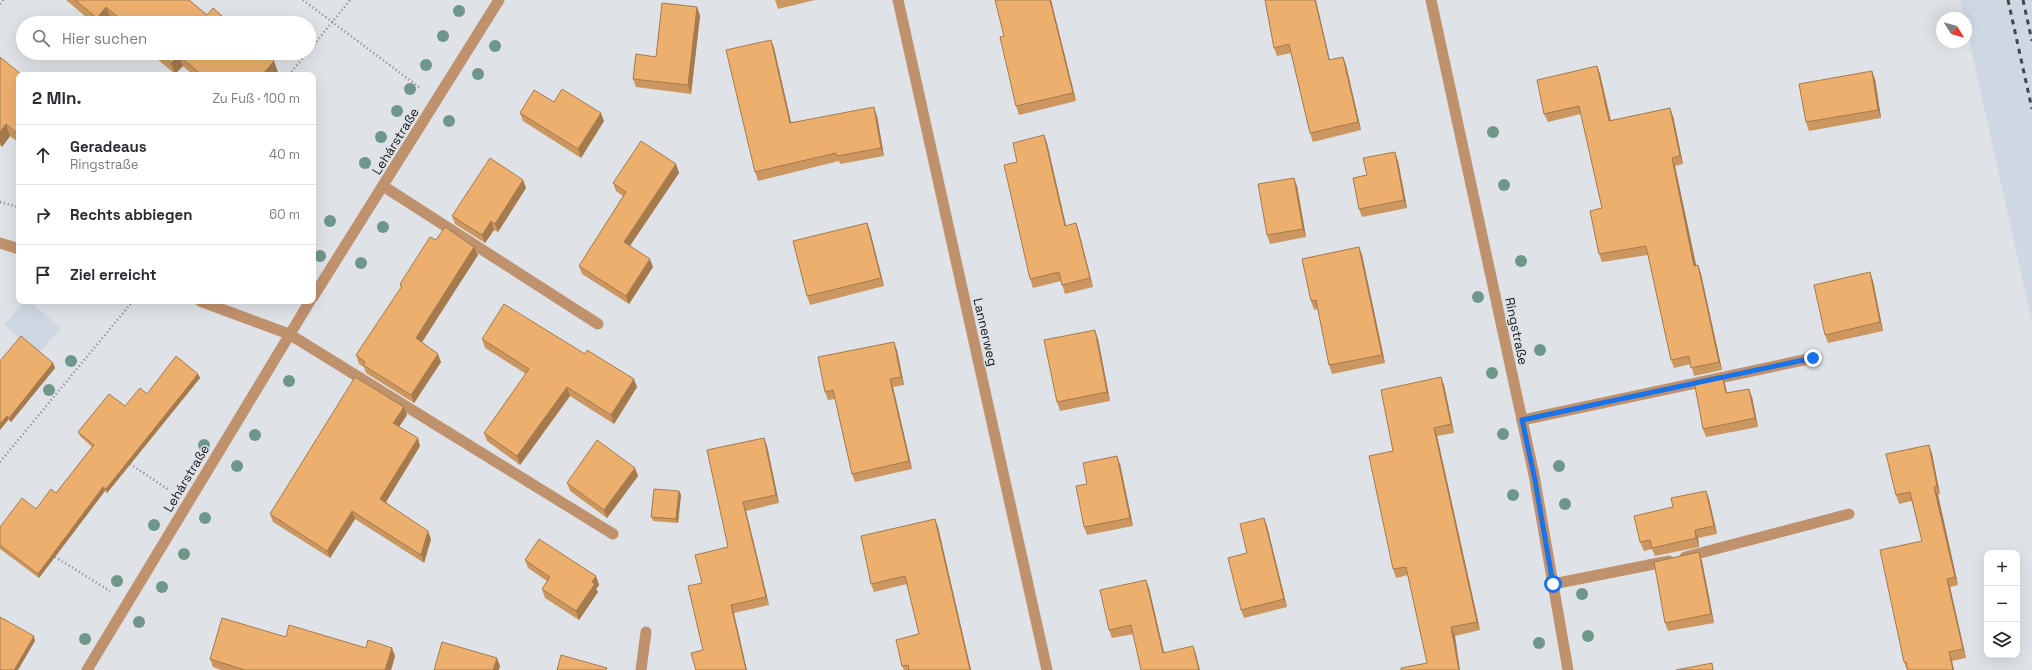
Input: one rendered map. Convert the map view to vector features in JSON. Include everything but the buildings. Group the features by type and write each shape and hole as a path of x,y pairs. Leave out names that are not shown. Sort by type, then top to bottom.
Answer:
{"street":[{"name":"Lehárstraße","path":"316,292 499,0"},
{"name":"Lannerweg","path":"898,0 1047,670"},
{"name":"Ringstraße","path":"1431,0 1534,475 1568,670"},
{"path":"383,186 598,324"},
{"path":"0,243 16,247"},
{"path":"208,304 289,334 614,534"},
{"name":"Lehárstraße","path":"87,670 308,304"},
{"path":"1522,420 1813,358"},
{"path":"1553,584 1696,555 1849,514"},
{"path":"641,670 646,632"}],"path":[{"path":"0,4 3,0"},
{"path":"303,0 437,100"},
{"path":"316,42 350,0"},
{"path":"291,72 301,60"},
{"path":"0,202 16,206"},
{"path":"0,462 131,304"},
{"path":"130,464 188,502"},
{"path":"55,557 128,602"}],"shaded area":[{"path":"1960,0 2032,0 2032,322 1971,48 1972,48 1972,12 1963,12"},
{"path":"22,304 33,304 61,328 38,354 4,325"}],"railway":[{"path":"2008,0 2032,109"},
{"path":"2023,0 2032,41"}],"route":[{"path":"1553,584 1534,475 1522,420 1813,358"}]}
